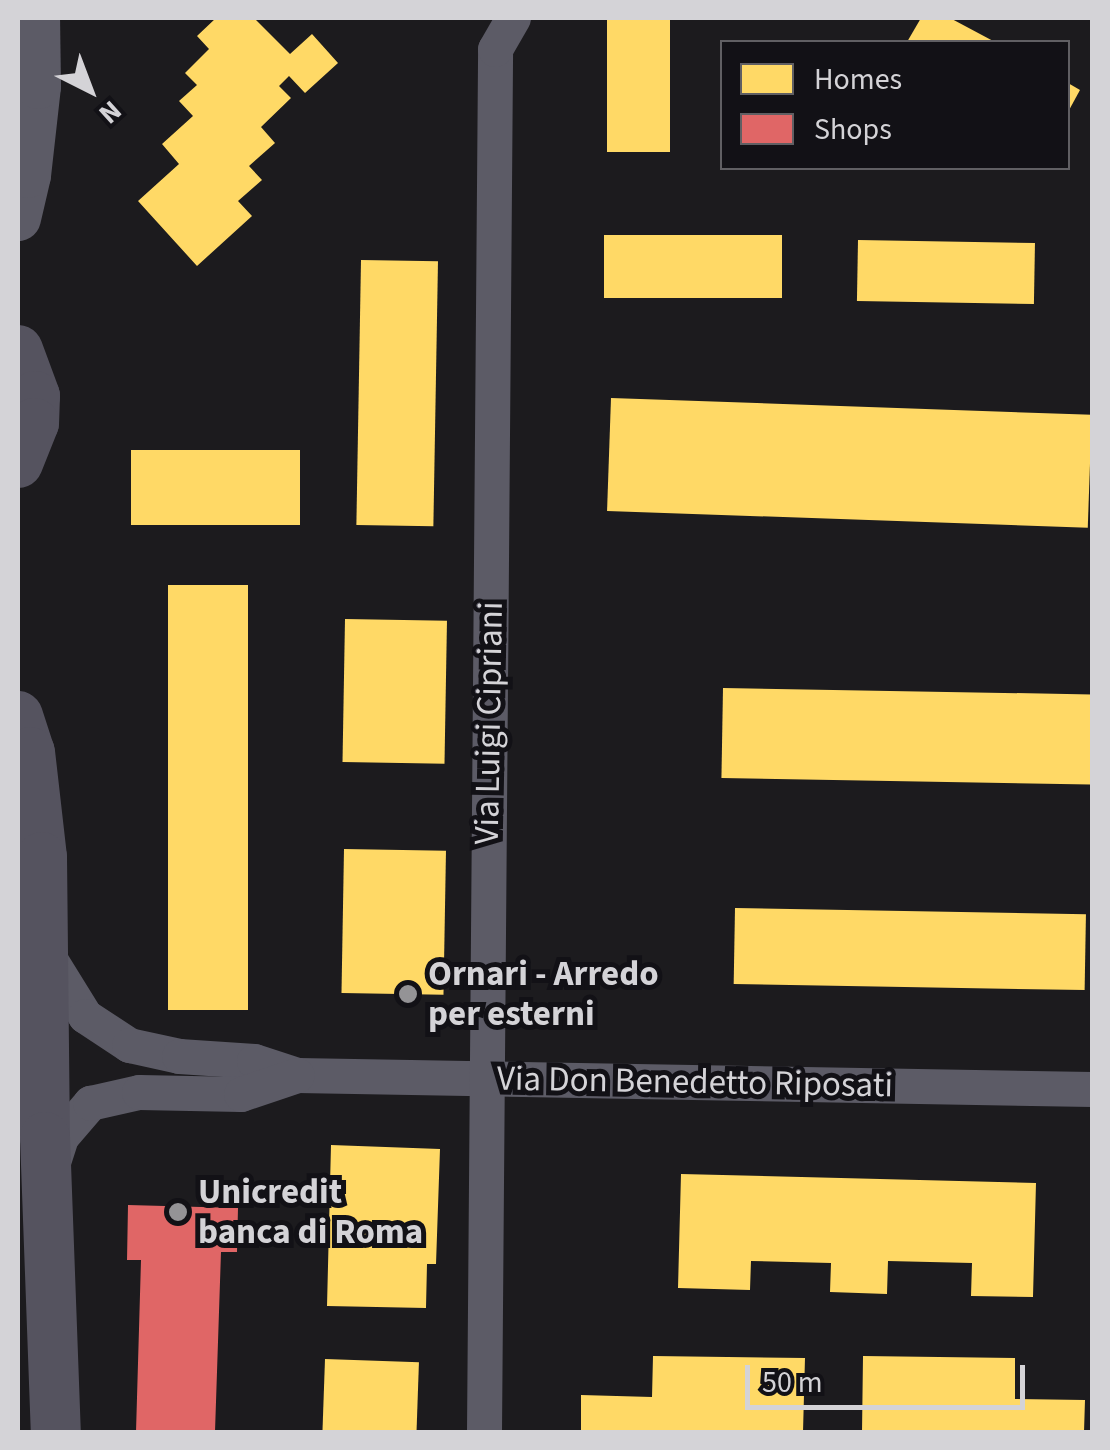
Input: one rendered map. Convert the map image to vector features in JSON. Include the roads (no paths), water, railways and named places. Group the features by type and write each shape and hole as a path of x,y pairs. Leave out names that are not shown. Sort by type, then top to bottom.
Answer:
{"main road":[{"path":"18,350 35,396 34,422 18,463"},
{"path":"18,716 30,752 38,822 56,1432"}],"street":[{"path":"18,218 28,174 38,86 36,18"},
{"name":"Via Luigi Cipriani","path":"484,1432 495,49 513,18"},
{"path":"44,949 85,1016 129,1045 179,1056 254,1061 297,1075"},
{"path":"46,1182 62,1137 90,1103 139,1092 241,1094 297,1075"},
{"name":"Via Don Benedetto Riposati","path":"297,1075 1092,1088"}],"place":[{"name":"Ornari - Arredo per esterni","path":"408,994"},
{"name":"Unicredit banca di Roma","path":"178,1212"}]}
